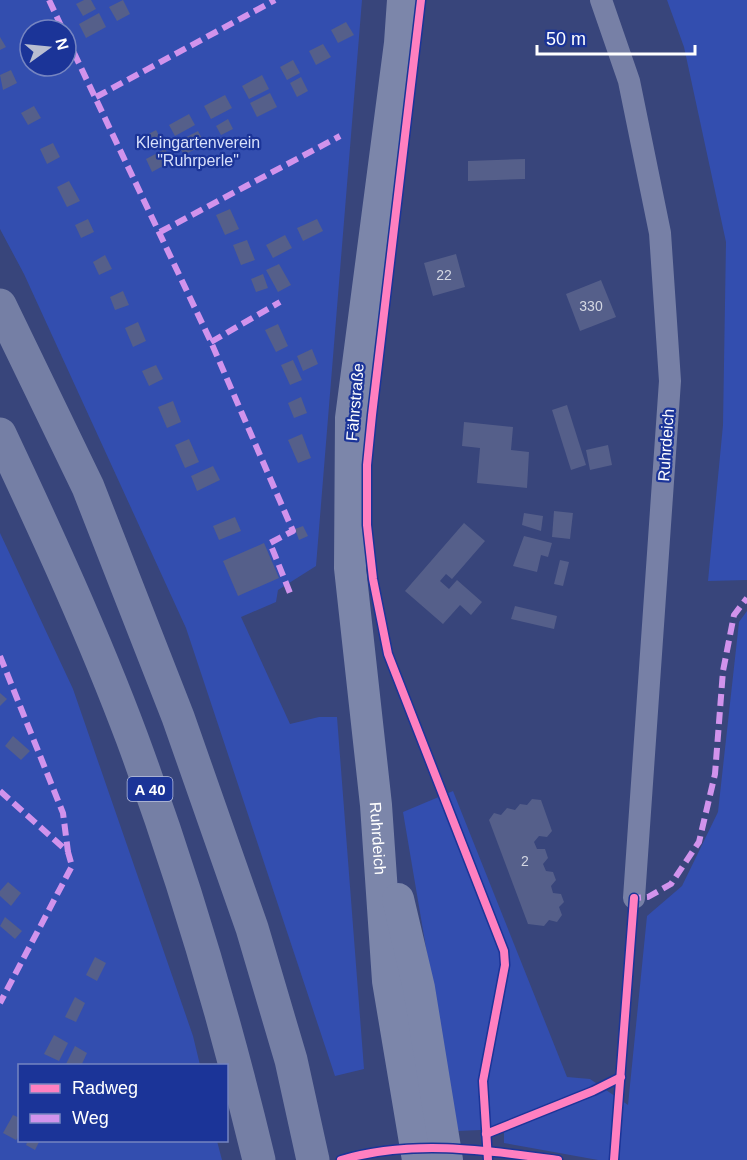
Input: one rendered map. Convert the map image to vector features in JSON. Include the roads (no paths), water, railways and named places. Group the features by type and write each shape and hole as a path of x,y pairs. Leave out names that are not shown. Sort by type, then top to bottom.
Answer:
{"highway":[{"path":"0,305 88,487 178,717 252,928 291,1060 313,1160"},
{"name":"A 40","path":"0,434 66,578 132,737 170,845 239,1077 259,1160"}],"main road":[{"name":"Fährstraße","path":"376,805 351,568 351,418 400,43 403,0"},
{"name":"Ruhrdeich","path":"376,805 388,981 418,1160"},
{"name":"Ruhrdeich","path":"376,805 419,988 447,1160"}],"street":[{"name":"Ruhrdeich","path":"601,0 629,81 660,233 670,381 634,898"}],"park label":[{"name":"Kleingartenverein \"Ruhrperle\"","path":"198,151"}]}
